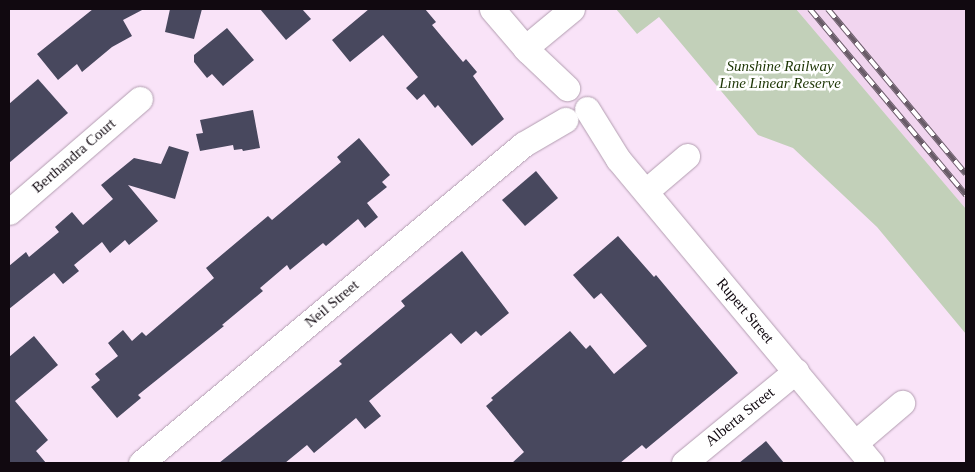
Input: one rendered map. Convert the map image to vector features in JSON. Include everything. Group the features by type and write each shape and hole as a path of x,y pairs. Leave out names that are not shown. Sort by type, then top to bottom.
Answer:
{"street":[{"name":"Rupert Street","path":"492,9 526,49 567,106 646,191 871,463"},
{"path":"526,49 572,9"},
{"name":"Berthandra Court","path":"9,212 140,99"},
{"name":"Neil Street","path":"141,463 524,144 567,106"},
{"path":"646,191 687,156"},
{"name":"Alberta Street","path":"684,463 796,371"},
{"path":"855,443 902,403"}],"shaded area":[{"path":"796,9 966,9 966,209 948,188"}],"green space":[{"name":"Sunshine Railway Line Linear Reserve","path":"616,9 796,9 966,209 966,334 877,227 793,148 758,135 659,17 637,34"}],"building":[{"path":"93,9 144,9 123,20 132,36 112,47 82,72 77,64 58,80 37,54"},
{"path":"170,9 202,9 194,39 165,32"},
{"path":"260,9 302,9 311,19 286,40"},
{"path":"369,9 425,9 436,22 432,25 463,62 466,59 477,72 473,76 504,119 472,146 438,105 435,108 424,94 417,100 406,88 418,77 383,35 350,62 332,40"},
{"path":"227,28 254,60 223,86 212,74 207,78 194,62 194,55"},
{"path":"38,79 68,113 9,163 9,104"},
{"path":"253,110 260,148 243,151 242,149 234,150 233,145 200,151 196,134 203,133 200,120"},
{"path":"359,138 390,175 382,182 387,187 367,203 378,217 365,228 358,219 326,246 323,243 290,270 287,265 260,288 263,291 222,325 224,326 138,395 141,398 117,418 91,387 100,380 95,374 118,356 108,343 123,330 132,341 142,332 146,336 214,278 206,268 268,216 272,220 341,162 337,157"},
{"path":"169,146 189,152 175,199 128,185 158,221 129,245 125,240 110,253 102,242 74,265 79,271 63,284 54,273 9,309 9,266 26,252 29,257 59,232 55,227 72,212 83,225 113,199 101,185 134,158 161,164"},
{"path":"536,171 558,198 525,226 502,200"},
{"path":"618,236 654,277 656,275 738,373 646,449 642,445 620,463 512,463 524,452 486,406 493,400 491,398 570,331 586,349 590,345 614,374 647,346 601,293 594,299 573,275"},
{"path":"462,251 509,313 481,336 476,331 461,344 451,333 369,401 381,416 365,429 356,418 314,453 307,445 285,463 219,463 342,364 339,361 405,306 401,301"},
{"path":"34,336 58,365 15,401 48,440 36,451 46,463 9,463 9,357"},
{"path":"766,441 784,463 739,463"}],"railway":[{"path":"810,9 966,195"},
{"path":"828,9 966,174"}]}
